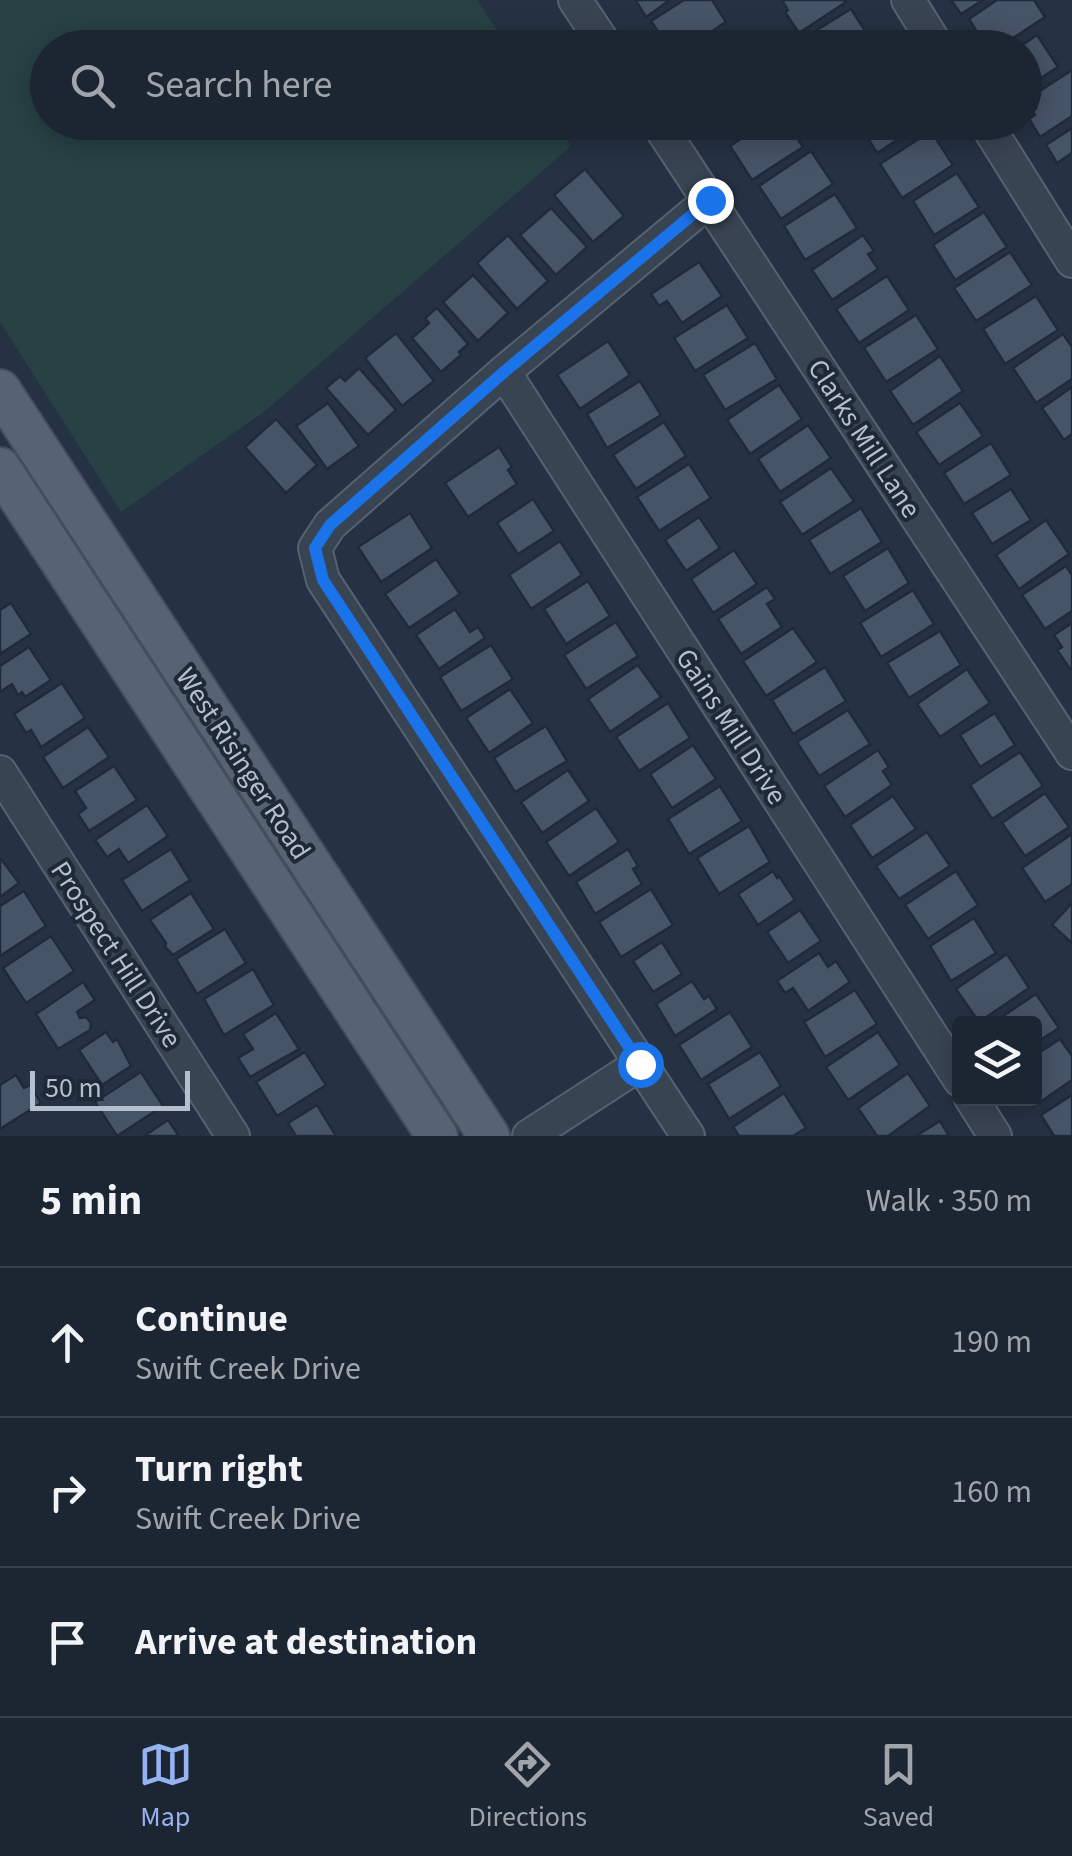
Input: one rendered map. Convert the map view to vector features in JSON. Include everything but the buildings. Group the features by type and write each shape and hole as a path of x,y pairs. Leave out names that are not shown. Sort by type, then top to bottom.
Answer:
{"main road":[{"name":"West Risinger Road","path":"0,390 12,436 490,1136"},
{"name":"West Risinger Road","path":"0,468 437,1136"}],"street":[{"path":"575,0 595,30"},
{"path":"908,0 927,30"},
{"name":"Clarks Mill Lane","path":"669,140 1072,753"},
{"path":"996,140 1072,261"},
{"path":"688,1136 323,580 315,548 330,525 504,372 710,200"},
{"name":"Gains Mill Drive","path":"504,372 952,1068"},
{"name":"Prospect Hill Drive","path":"0,772 233,1136"},
{"path":"529,1136 640,1064"},
{"path":"976,1106 995,1136"}],"green space":[{"path":"0,0 477,0 497,30 30,30 30,140 567,140 571,146 265,411 121,512 0,322"}],"route":[{"path":"640,1064 323,580 315,548 330,525 504,372 710,200"}]}
